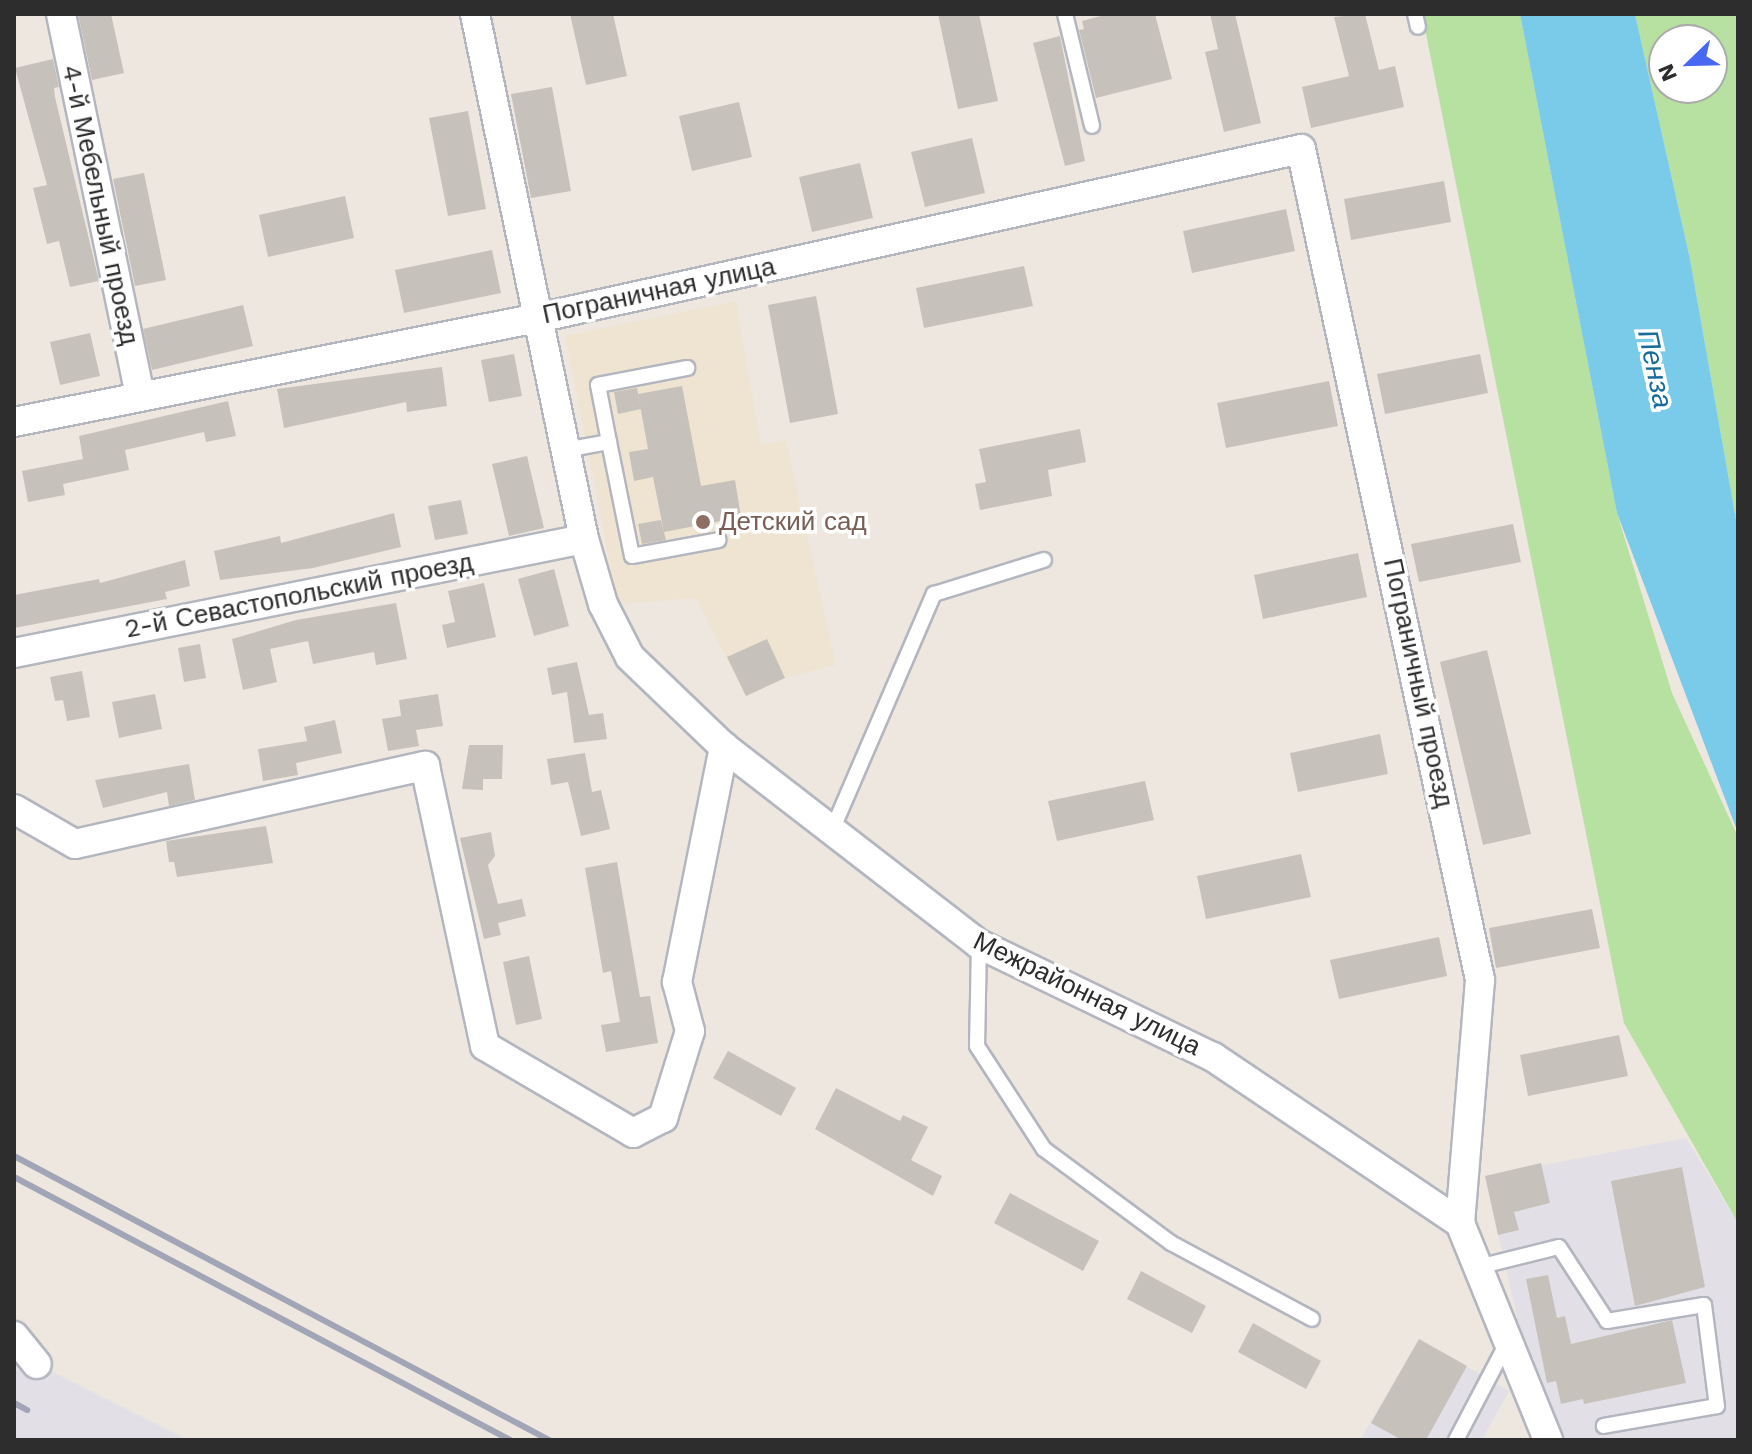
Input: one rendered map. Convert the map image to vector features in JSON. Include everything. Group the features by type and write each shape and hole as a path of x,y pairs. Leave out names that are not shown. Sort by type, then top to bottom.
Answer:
{"street":[{"name":"4-й Мебельный проезд","path":"61,14 140,396"},
{"name":"Межрайонная улица","path":"475,14 584,539 603,604 630,657 724,747 833,828 979,944 1213,1057 1460,1223"},
{"name":"Пограничная улица","path":"14,422 538,318 1301,149"},
{"name":"Пограничный проезд","path":"1301,149 1480,980 1460,1223"},
{"name":"2-й Севастопольский проезд","path":"14,653 584,539"},
{"path":"14,809 75,844 425,766 485,1046 633,1133 663,1118 690,1031 677,982 724,747"},
{"path":"1460,1223 1548,1440"},
{"path":"14,1336 37,1364"}],"lane":[{"path":"1065,14 1092,126"},
{"path":"687,368 598,385 632,556 719,540"},
{"path":"565,450 609,442"},
{"path":"833,828 934,594 1044,560"},
{"path":"979,944 977,1046 1044,1149 1171,1243 1312,1319"},
{"path":"1478,1267 1559,1247 1607,1321 1704,1305 1717,1406 1604,1426"},
{"path":"1456,1440 1508,1341"}],"shaded area":[{"name":"Детский сад","path":"736,301 761,445 786,440 836,665 785,678 746,697 696,598 618,604 565,336"},
{"path":"1686,1138 1738,1223 1738,1440 1561,1440 1533,1387 1485,1176"},
{"path":"14,1336 37,1364 188,1440 14,1440"},
{"path":"1419,1339 1509,1391 1482,1440 1360,1440"}],"green space":[{"path":"1422,14 1520,14 1617,513 1672,693 1738,837 1738,1223 1624,1023"},
{"path":"1635,14 1738,14 1738,531 1690,259 1655,104 1728,104 1728,24 1648,24 1648,72"}],"water":[{"name":"Пенза","path":"1520,14 1635,14 1648,72 1648,104 1655,104 1690,259 1738,531 1738,833 1617,513"}],"building":[{"path":"78,14 111,14 124,73 92,80"},
{"path":"570,14 613,14 627,76 586,85"},
{"path":"938,14 979,14 998,101 958,109"},
{"path":"1108,14 1155,14 1172,79 1096,98 1079,30 1084,29 1082,21"},
{"path":"1210,14 1235,14 1261,123 1224,132 1205,52 1218,49"},
{"path":"1365,14 1379,70 1395,66 1404,107 1311,128 1302,87 1349,76 1334,17"},
{"path":"1060,36 1085,161 1065,166 1033,43"},
{"path":"53,59 59,87 54,88 55,97 99,281 70,287 59,241 47,244 33,188 47,185 15,68"},
{"path":"552,87 571,191 531,198 511,94"},
{"path":"739,102 752,157 692,171 679,116"},
{"path":"468,111 486,209 448,216 429,118"},
{"path":"972,138 985,193 925,207 911,152"},
{"path":"860,163 873,218 812,232 799,177"},
{"path":"144,173 166,280 135,286 113,179"},
{"path":"1444,181 1451,222 1351,240 1344,199"},
{"path":"345,196 354,238 268,257 259,215"},
{"path":"1286,209 1295,251 1192,273 1183,231"},
{"path":"492,250 501,293 404,313 395,270"},
{"path":"1024,266 1033,306 924,328 916,288"},
{"path":"816,296 838,414 790,423 768,305"},
{"path":"243,305 253,346 152,370 143,329"},
{"path":"90,333 100,376 60,385 50,342"},
{"path":"514,354 522,396 489,402 481,360"},
{"path":"1480,354 1488,393 1385,414 1377,374"},
{"path":"442,367 447,406 407,412 406,402 284,428 277,389"},
{"path":"1329,381 1338,426 1226,448 1217,403"},
{"path":"682,386 701,486 735,480 741,517 664,532 653,477 634,481 629,452 648,449 638,394"},
{"path":"637,388 641,409 618,414 614,392"},
{"path":"228,401 236,436 206,442 204,432 125,450 129,470 63,484 65,495 28,502 22,471 83,459 79,436"},
{"path":"1080,429 1086,462 1048,470 1052,496 980,510 975,484 986,482 979,449"},
{"path":"527,456 544,528 509,536 492,464"},
{"path":"461,500 468,534 435,540 428,506"},
{"path":"394,513 401,547 313,568 220,580 214,551 280,536 281,543"},
{"path":"661,520 666,540 642,544 638,524"},
{"path":"1513,524 1521,562 1419,582 1411,544"},
{"path":"1358,553 1367,597 1263,619 1254,575"},
{"path":"185,560 190,586 165,592 167,599 14,628 14,595 99,579 100,583"},
{"path":"554,569 569,626 534,636 518,579"},
{"path":"484,583 496,637 447,648 442,625 455,622 448,591"},
{"path":"396,603 407,659 376,665 374,652 313,664 308,641 270,649 277,682 243,690 232,639 296,620"},
{"path":"767,639 785,678 746,696 727,657"},
{"path":"200,644 206,678 184,682 178,648"},
{"path":"1487,650 1531,834 1483,845 1440,662"},
{"path":"577,662 589,715 603,713 607,739 574,743 567,692 552,695 547,668"},
{"path":"82,671 90,717 67,721 63,700 55,701 50,677"},
{"path":"155,694 162,729 119,738 112,702"},
{"path":"438,694 443,726 416,730 419,746 388,751 382,719 401,716 399,700"},
{"path":"335,720 342,753 296,763 298,775 263,781 258,749 307,741 304,727"},
{"path":"1380,734 1388,774 1298,792 1290,753"},
{"path":"469,745 503,745 502,779 483,779 483,790 462,789"},
{"path":"585,753 592,792 601,790 610,829 581,836 568,782 551,785 547,759"},
{"path":"189,764 195,800 169,806 167,792 103,808 95,780"},
{"path":"1145,781 1154,820 1057,841 1048,801"},
{"path":"266,826 273,863 177,877 174,862 169,862 166,841"},
{"path":"491,832 495,856 488,865 498,904 522,899 526,916 498,923 501,935 484,939 460,838"},
{"path":"1301,854 1311,897 1206,919 1197,876"},
{"path":"617,862 640,997 650,996 658,1043 606,1052 601,1025 620,1022 611,971 603,973 585,868"},
{"path":"1592,909 1600,948 1496,968 1489,928"},
{"path":"1439,937 1447,976 1339,999 1330,960"},
{"path":"529,956 542,1019 516,1025 503,962"},
{"path":"1619,1035 1628,1076 1528,1096 1520,1055"},
{"path":"728,1051 796,1088 781,1116 713,1078"},
{"path":"836,1088 900,1121 903,1115 928,1127 911,1160 942,1176 933,1196 815,1129"},
{"path":"1541,1163 1550,1203 1514,1212 1519,1230 1498,1235 1485,1176"},
{"path":"1682,1167 1705,1287 1635,1306 1611,1181"},
{"path":"1010,1193 1099,1241 1083,1271 994,1223"},
{"path":"1141,1271 1206,1306 1192,1333 1127,1299"},
{"path":"1548,1275 1557,1318 1565,1316 1571,1344 1672,1320 1686,1383 1584,1404 1583,1399 1561,1404 1556,1381 1547,1383 1526,1279"},
{"path":"1253,1323 1321,1361 1306,1389 1238,1352"},
{"path":"1419,1339 1467,1366 1426,1440 1402,1440 1371,1423"}],"railway":[{"path":"14,1156 549,1440"},
{"path":"14,1177 510,1440"},
{"path":"14,1403 27,1410"}],"place":[{"name":"Детский сад","path":"703,522"}]}
